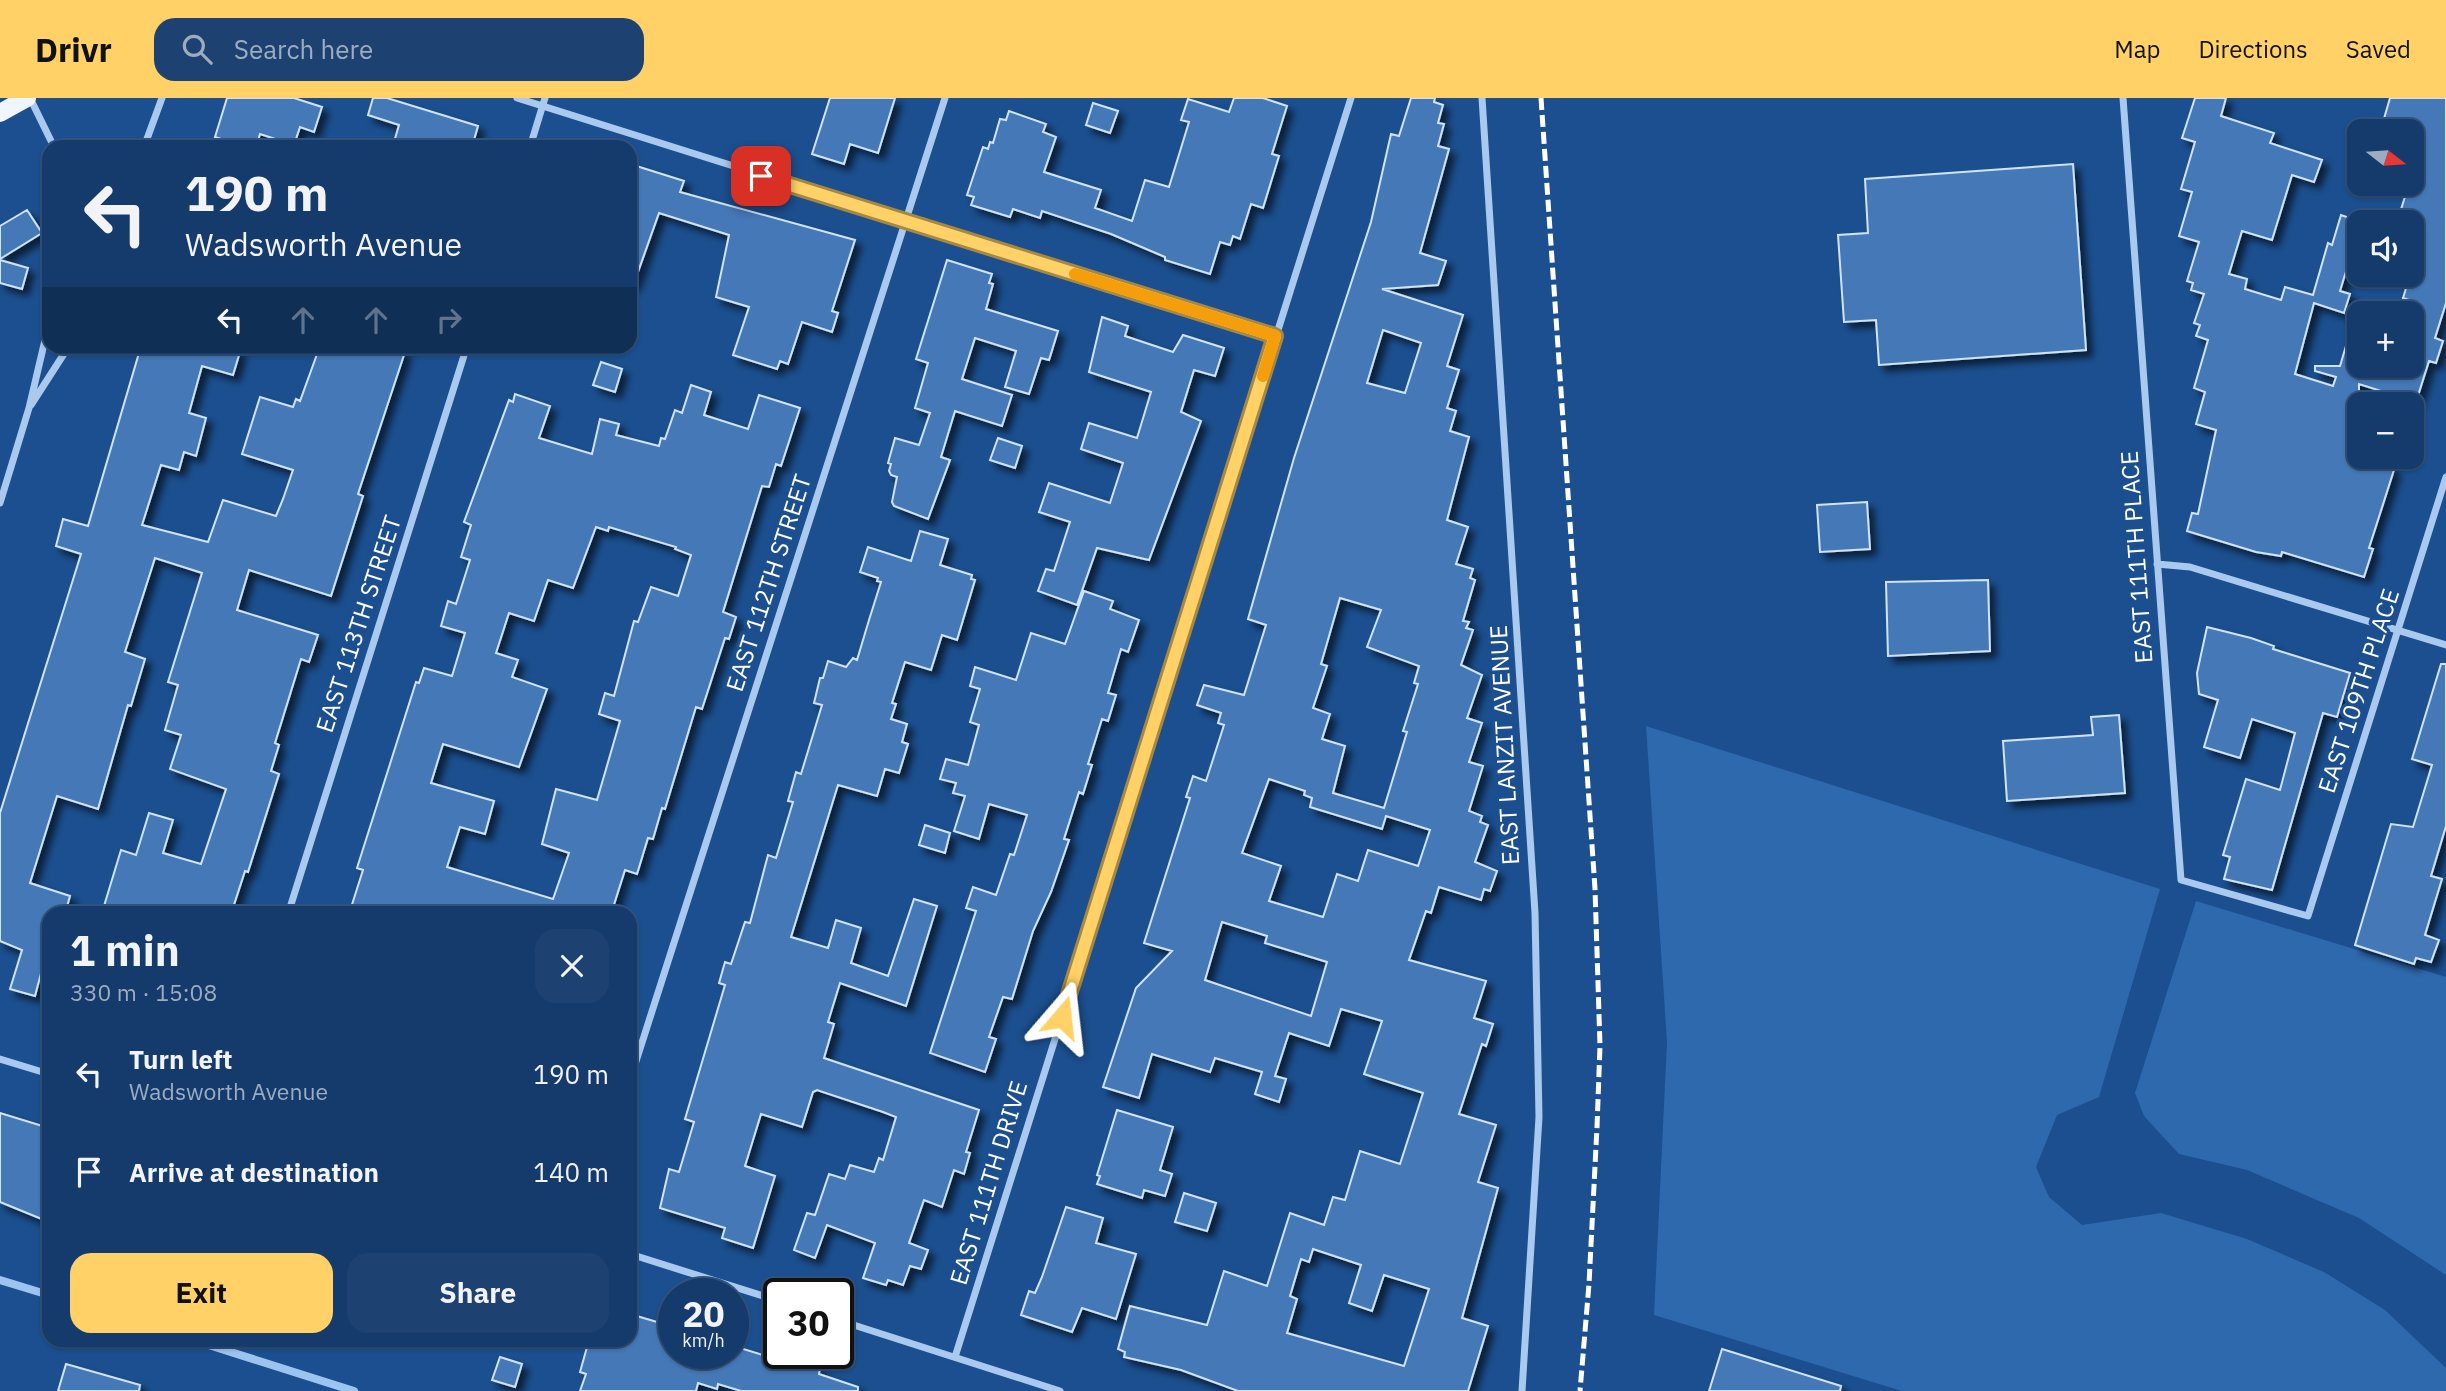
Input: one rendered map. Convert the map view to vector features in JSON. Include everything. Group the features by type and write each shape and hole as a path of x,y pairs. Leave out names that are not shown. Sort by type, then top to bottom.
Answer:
{"main road":[{"path":"0,113 29,98"}],"street":[{"path":"29,98 50,140"},
{"path":"147,140 162,98"},
{"path":"517,98 544,102 905,222 1275,336"},
{"name":"EAST 112TH STREET","path":"637,1058 945,98"},
{"name":"EAST 111TH DRIVE","path":"955,1357 1351,98"},
{"name":"EAST LANZIT AVENUE","path":"1482,98 1535,912 1539,1117 1522,1391"},
{"name":"EAST 111TH PLACE","path":"2123,98 2180,880 2308,916"},
{"path":"532,140 544,102"},
{"path":"0,503 29,408 42,353"},
{"path":"29,408 64,354"},
{"name":"EAST 113TH STREET","path":"291,906 464,354"},
{"name":"EAST 109TH PLACE","path":"2308,916 2446,477"},
{"path":"2157,564 2190,567 2446,645"},
{"path":"0,1059 42,1072"},
{"path":"637,1256 763,1296"},
{"path":"854,1325 1060,1391"}],"shaded area":[{"path":"1646,726 2160,889 2099,1097 2057,1115 2036,1167 2049,1197 2082,1225 2161,1213 2247,1239 2324,1272 2385,1310 2446,1368 2446,1391 1902,1391 1654,1315 1667,1042"},
{"path":"2196,901 2446,977 2446,1275 2359,1218 2247,1170 2179,1154 2144,1116 2135,1093"}],"building":[{"path":"227,98 294,98 322,107 314,132 300,127 296,140 279,140 260,134 258,140 224,140 215,137"},
{"path":"373,98 387,98 478,126 474,140 395,140 399,125 368,115"},
{"path":"830,98 895,98 878,153 850,144 844,164 812,154"},
{"path":"1234,98 1263,98 1287,106 1272,154 1279,156 1263,208 1251,204 1240,239 1233,236 1230,245 1220,242 1210,274 1165,260 1165,257 1111,234 1042,211 1040,218 1013,209 1010,217 971,205 974,197 967,195 983,147 988,149 990,142 993,143 1000,119 1006,120 1009,111 1046,124 1043,132 1056,137 1044,172 1101,190 1095,208 1132,221 1145,180 1169,187 1189,122 1181,120 1188,99 1229,112"},
{"path":"1411,98 1435,98 1434,102 1443,105 1438,123 1444,124 1438,146 1449,149 1420,253 1446,261 1438,285 1382,289 1463,315 1447,366 1459,370 1447,408 1456,411 1450,431 1469,437 1447,520 1468,527 1456,564 1473,569 1470,578 1475,580 1463,621 1469,622 1466,628 1473,630 1461,665 1482,675 1467,718 1482,723 1469,762 1483,766 1469,811 1482,816 1480,822 1488,825 1475,862 1497,871 1490,891 1484,889 1481,900 1439,887 1431,913 1426,911 1409,960 1486,981 1474,1018 1493,1024 1486,1046 1482,1044 1459,1114 1496,1125 1478,1182 1498,1188 1462,1318 1488,1326 1468,1391 1238,1391 1181,1370 1124,1357 1125,1352 1118,1349 1130,1306 1207,1325 1224,1271 1267,1286 1290,1213 1324,1225 1333,1197 1345,1200 1360,1151 1400,1164 1423,1093 1364,1074 1382,1021 1341,1009 1329,1046 1289,1033 1275,1076 1286,1079 1279,1102 1255,1094 1262,1072 1215,1058 1210,1072 1152,1054 1139,1098 1103,1087 1136,988 1172,951 1144,943 1190,798 1186,797 1193,776 1206,781 1224,725 1218,723 1221,713 1197,705 1204,685 1244,695 1266,625 1248,619 1294,458 1371,222 1391,134 1399,136","holes":["1383,330 1421,343 1405,393 1367,383","1340,598 1381,610 1367,647 1419,666 1414,683 1418,684 1403,731 1407,732 1384,808 1333,793 1345,746 1322,739 1330,714 1313,708 1327,666 1321,664","1269,779 1305,791 1304,795 1312,798 1310,807 1382,829 1386,816 1430,830 1418,866 1368,850 1358,881 1337,874 1323,917 1269,901 1281,866 1242,853","1222,922 1267,936 1265,943 1327,962 1311,1016 1205,980","1313,1249 1361,1265 1349,1303 1372,1311 1384,1275 1429,1289 1404,1366 1287,1333 1297,1299 1290,1296 1301,1259 1309,1262"]},
{"path":"2195,98 2226,98 2221,116 2274,133 2270,143 2322,160 2314,182 2292,175 2272,240 2242,231 2229,274 2247,279 2245,289 2281,300 2285,287 2313,295 2328,243 2332,245 2341,215 2347,217 2347,268 2340,291 2350,294 2344,313 2314,303 2295,374 2333,386 2336,377 2315,371 2315,366 2340,366 2347,342 2347,378 2424,378 2419,392 2384,392 2359,384 2359,392 2347,392 2347,469 2394,470 2369,548 2373,549 2364,577 2282,552 2281,556 2256,552 2187,531 2192,513 2198,514 2216,430 2196,424 2205,392 2194,388 2208,340 2196,336 2200,325 2194,323 2204,294 2191,290 2193,283 2187,281 2199,242 2179,236 2192,192 2181,189 2195,142 2182,138"},
{"path":"2390,98 2446,98 2446,303 2435,338 2443,341 2436,363 2429,361 2424,377 2424,301 2403,298 2406,287 2424,287 2424,210 2401,210 2405,196 2424,196 2424,119 2384,119"},
{"path":"1093,103 1118,111 1110,133 1086,125"},
{"path":"2073,164 2086,350 1879,365 1876,320 1844,322 1838,235 1868,233 1865,179"},
{"path":"637,166 684,181 680,192 855,240 832,311 838,313 832,332 802,322 788,364 780,361 777,369 733,355 749,307 716,297 729,235 659,213 637,275"},
{"path":"27,210 42,233 0,259 0,226"},
{"path":"0,260 28,268 22,289 0,283"},
{"path":"947,260 992,274 989,283 993,284 986,309 1058,331 1049,360 1041,358 1029,394 1005,387 1016,351 975,338 962,379 1012,395 1002,426 955,411 941,457 950,460 928,519 894,506 892,502 897,477 891,475 891,464 888,463 895,438 919,445 930,413 915,408 928,363 916,359"},
{"path":"1102,317 1128,326 1125,336 1173,352 1183,335 1224,348 1215,376 1194,370 1181,412 1201,421 1149,560 1097,548 1077,605 1038,591 1046,569 1054,571 1070,522 1039,512 1049,483 1110,503 1123,463 1081,449 1089,423 1137,438 1151,392 1089,372"},
{"path":"139,354 239,354 233,375 202,366 189,413 206,418 196,456 184,452 179,470 161,465 142,525 208,542 223,500 276,516 283,499 293,470 242,454 260,397 293,407 296,399 300,401 317,354 404,354 358,494 363,496 331,596 249,570 237,610 318,635 309,662 301,659 275,743 279,745 271,771 279,774 248,872 245,871 234,906 104,906 121,850 136,855 149,813 173,820 163,853 201,864 226,789 170,769 181,735 165,730 178,685 168,682 202,573 155,558 125,652 145,659 131,706 128,705 98,809 57,796 30,883 70,896 67,906 42,906 42,970 35,996 10,989 22,950 0,941 0,813 81,554 56,546 63,519 88,526"},
{"path":"601,362 622,369 615,392 593,385"},
{"path":"691,385 711,392 704,415 748,429 759,395 800,408 781,466 776,464 769,487 762,486 723,612 736,617 729,639 725,638 702,709 696,707 665,809 662,808 653,839 648,838 637,874 625,870 614,906 352,906 363,870 357,868 416,682 419,683 424,668 452,676 465,633 441,626 448,601 456,604 470,560 461,557 471,525 464,522 509,400 513,402 515,394 550,406 539,438 592,454 600,419 619,424 616,435 659,446 661,438 665,439 675,410 682,413","holes":["596,527 608,531 609,527 676,547 675,549 691,555 678,596 651,587 638,622 634,621 614,696 605,693 599,714 620,721 597,800 556,789 542,844 569,853 553,899 447,867 460,827 485,834 494,801 431,783 443,744 519,767 547,689 512,677 518,660 496,653 509,613 534,621 548,580 573,588"]},
{"path":"998,438 1022,446 1015,468 990,460"},
{"path":"1867,502 1870,549 1820,552 1817,505"},
{"path":"920,531 948,539 940,565 972,575 971,579 975,580 957,640 942,635 931,670 905,662 892,703 896,704 891,719 907,724 902,742 908,744 899,773 885,769 877,796 838,785 791,937 828,948 836,920 861,928 851,963 888,976 914,899 937,906 906,1006 840,983 828,1022 834,1024 824,1058 979,1110 966,1152 970,1153 964,1174 954,1170 942,1207 924,1200 909,1243 928,1250 921,1269 910,1266 903,1285 888,1280 886,1285 863,1278 875,1243 827,1225 815,1258 794,1250 807,1213 815,1215 829,1174 845,1179 850,1165 874,1172 879,1158 883,1160 896,1117 883,1112 817,1090 813,1092 802,1127 761,1114 745,1166 775,1176 753,1248 722,1238 725,1228 660,1208 669,1169 679,1172 694,1122 685,1119 725,985 719,983 725,962 731,964 745,922 750,923 768,855 776,858 793,802 788,801 796,772 801,774 822,705 814,703 820,678 823,678 828,661 846,667 853,658 857,660 881,582 877,581 878,578 860,572 868,547 911,561"},
{"path":"1988,580 1990,651 1888,656 1886,582"},
{"path":"1084,591 1113,601 1110,609 1139,620 1128,652 1121,649 1108,693 1116,695 1108,721 1102,719 1088,764 1092,765 1083,794 1079,792 1064,839 1069,840 1051,892 1033,931 1012,999 1003,997 989,1037 996,1039 985,1072 930,1053 976,911 966,908 973,887 996,895 1010,854 1014,855 1027,815 989,804 979,839 954,831 965,796 953,793 956,783 940,779 946,759 968,765 979,725 970,722 980,689 970,686 975,667 1016,680 1031,633 1065,644"},
{"path":"2207,627 2251,638 2274,646 2273,649 2350,673 2337,717 2323,713 2272,890 2224,879 2230,857 2223,855 2246,779 2280,790 2295,733 2252,719 2240,758 2204,747 2218,700 2199,694 2197,673"},
{"path":"2441,664 2446,664 2446,826 2431,876 2442,879 2425,935 2439,940 2431,962 2416,958 2414,964 2355,945 2391,824 2413,827 2432,765 2412,759"},
{"path":"2119,715 2125,793 2007,801 2003,741 2093,735 2091,717"},
{"path":"925,825 950,833 945,853 919,845"},
{"path":"1117,1110 1173,1127 1160,1170 1172,1174 1165,1196 1144,1190 1142,1198 1097,1184 1100,1176 1097,1175"},
{"path":"0,1113 42,1126 42,1219 0,1202"},
{"path":"1184,1193 1216,1203 1207,1231 1175,1222"},
{"path":"1066,1207 1103,1218 1096,1243 1136,1254 1116,1319 1082,1308 1072,1332 1021,1315 1029,1291 1035,1293 1042,1277"},
{"path":"637,1316 658,1322 658,1369 749,1369 749,1351 763,1355 763,1369 820,1369 819,1374 858,1387 858,1391 741,1391 718,1384 717,1389 698,1383 696,1391 580,1391 586,1374 580,1372 587,1347 637,1347"},
{"path":"1722,1349 1841,1386 1840,1391 1709,1391"},
{"path":"500,1357 522,1364 515,1387 492,1380"},
{"path":"66,1364 140,1385 139,1391 58,1391"}],"waterway":[{"path":"0,1280 42,1293"},
{"path":"215,1347 354,1391"}],"railway":[{"path":"1541,98 1595,889 1600,1046 1589,1284 1580,1391"}],"slow traffic":[{"path":"1075,274 1275,336 1263,376"}],"route":[{"path":"761,176 1275,336 1062,1017"}]}
